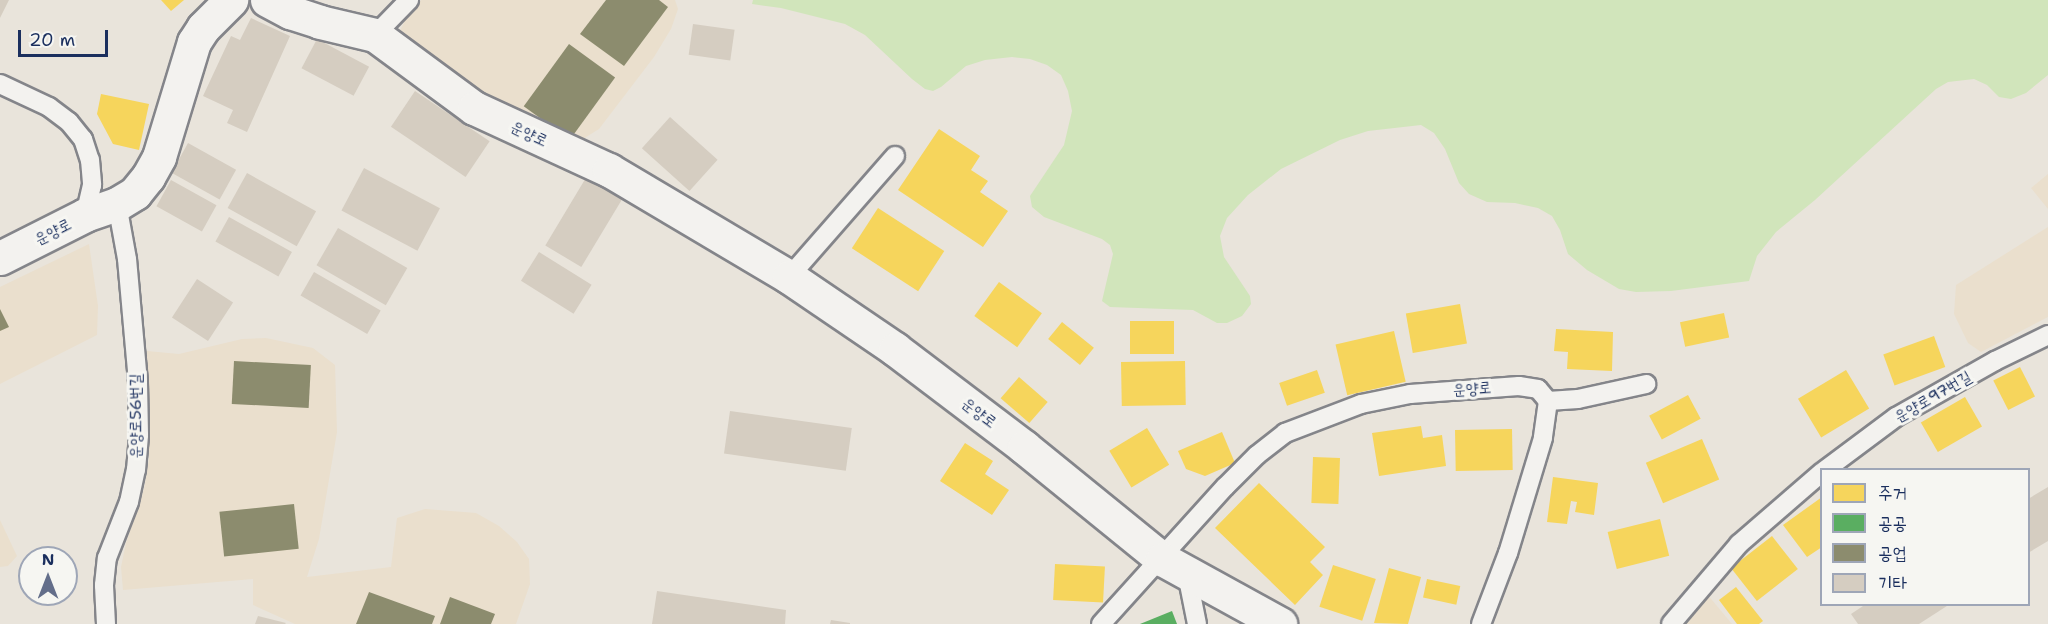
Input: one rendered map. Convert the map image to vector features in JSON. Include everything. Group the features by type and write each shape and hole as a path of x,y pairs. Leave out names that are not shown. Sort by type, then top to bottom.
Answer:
{"street":[{"name":"운양로","path":"0,258 85,215 117,204 135,193 148,177 159,157 194,42 203,28 231,0"},
{"name":"운양로","path":"267,0 320,22 348,26 375,35 474,108 609,170 789,277 904,356 1024,447 1175,567 1280,624"}],"lane":[{"path":"375,35 409,0"},
{"path":"0,84 49,107 69,122 83,139 90,160 92,185 85,215"},
{"path":"789,277 895,156"},
{"name":"운양로56번길","path":"106,624 104,585 107,558 129,502 136,470 139,435 138,382 127,259 117,204"},
{"name":"운양로97번길","path":"1828,468 1896,417 2048,334"},
{"path":"1481,624 1508,553 1543,438 1548,402 1599,395 1646,384"},
{"name":"운양로","path":"1175,567 1225,487 1257,455 1285,433 1361,404 1401,396 1519,386 1538,388 1548,402"},
{"path":"1671,624 1739,544 1820,473"},
{"path":"1101,624 1175,567 1197,624"}],"shaded area":[{"path":"421,0 675,0 678,9 671,29 654,57 599,129 578,142 463,87 402,40 400,31 406,18"},
{"path":"2048,174 2048,209 2031,188"},
{"path":"2048,227 2048,317 1981,352 1968,343 1954,314 1956,285"},
{"path":"89,244 98,306 97,335 0,384 0,287"},
{"path":"266,338 313,348 335,365 337,432 319,539 307,577 391,567 397,518 425,509 476,513 499,526 517,542 529,559 530,584 516,624 295,624 253,605 253,579 123,590 121,567 126,543 144,489 149,459 147,351 179,354 242,339"},
{"path":"0,520 17,556 8,566 0,567"},
{"path":"1707,594 1732,624 1684,624"}],"green space":[{"path":"753,0 2048,0 2048,75 2026,93 2011,99 1999,97 1987,85 1974,79 1948,82 1936,89 1815,200 1776,232 1757,256 1749,281 1671,291 1636,292 1619,289 1587,270 1568,254 1560,230 1552,216 1538,208 1515,203 1487,202 1469,194 1459,183 1445,149 1434,133 1421,125 1368,131 1340,140 1281,169 1248,195 1227,218 1220,236 1224,257 1250,296 1251,304 1242,316 1227,323 1217,323 1193,310 1110,307 1102,301 1113,254 1110,245 1102,239 1044,217 1032,207 1030,196 1064,145 1072,111 1068,91 1061,75 1047,65 1030,59 1012,57 985,60 966,66 933,91 925,89 912,79 865,35 845,24 781,8 752,4"}],"building: 주거":[{"path":"161,0 184,0 171,11"},
{"path":"101,94 149,104 139,150 113,144 97,114"},
{"path":"939,129 980,156 971,170 988,181 980,192 1008,211 983,247 898,190"},
{"path":"878,208 944,251 918,291 852,248"},
{"path":"999,282 1042,313 1017,347 974,316"},
{"path":"1460,304 1467,343 1413,353 1406,314"},
{"path":"1724,313 1729,337 1685,347 1680,322"},
{"path":"1130,321 1174,321 1174,354 1130,354"},
{"path":"1062,322 1094,348 1080,365 1048,339"},
{"path":"1556,329 1613,332 1612,371 1567,369 1568,352 1554,351"},
{"path":"1394,331 1406,382 1347,395 1336,344"},
{"path":"1934,336 1945,367 1895,385 1883,354"},
{"path":"1185,361 1186,405 1122,406 1121,362"},
{"path":"2020,367 2035,396 2008,410 1993,381"},
{"path":"1317,370 1325,393 1287,406 1279,383"},
{"path":"1846,370 1869,409 1821,437 1798,399"},
{"path":"1019,377 1048,402 1029,423 1001,398"},
{"path":"1688,395 1701,419 1662,439 1649,416"},
{"path":"1965,397 1982,426 1938,452 1921,422"},
{"path":"1421,426 1423,438 1442,435 1446,466 1379,476 1372,433"},
{"path":"1147,428 1169,465 1131,488 1109,451"},
{"path":"1512,429 1513,470 1456,471 1455,430"},
{"path":"1222,432 1235,463 1205,476 1186,469 1178,451"},
{"path":"1702,439 1719,480 1663,503 1646,463"},
{"path":"965,443 993,461 985,474 1009,490 992,515 940,481"},
{"path":"1313,457 1340,458 1338,504 1311,503"},
{"path":"1553,477 1598,483 1594,515 1575,512 1577,502 1571,501 1567,524 1547,522"},
{"path":"1259,483 1325,547 1310,562 1323,575 1295,605 1215,528"},
{"path":"1820,498 1820,548 1807,557 1783,525"},
{"path":"1660,519 1669,556 1617,569 1608,532"},
{"path":"1772,536 1798,569 1757,601 1731,568"},
{"path":"1055,564 1105,567 1103,603 1053,600"},
{"path":"1333,565 1376,579 1362,621 1319,607"},
{"path":"1389,568 1421,577 1408,624 1374,623"},
{"path":"1427,579 1460,586 1456,605 1423,598"},
{"path":"1736,587 1763,621 1759,624 1737,624 1719,600"}],"building: 공공":[{"path":"1172,611 1177,624 1140,624"}],"building: 공업":[{"path":"606,0 659,0 668,7 624,66 580,34"},
{"path":"569,44 615,78 570,140 524,106"},
{"path":"0,309 9,327 0,331"},
{"path":"234,361 311,365 309,408 232,404"},
{"path":"294,504 299,549 224,557 219,512"},
{"path":"369,592 435,616 432,624 356,624"},
{"path":"450,597 495,614 491,624 440,624"}],"building: 기타":[{"path":"0,0 9,0 0,18"},
{"path":"251,18 290,36 247,132 227,123 233,110 203,96 231,36 240,40"},
{"path":"693,24 735,30 730,61 689,55"},
{"path":"317,39 369,67 354,96 302,68"},
{"path":"415,91 490,141 466,177 391,127"},
{"path":"670,117 718,160 689,191 642,148"},
{"path":"188,143 236,170 220,199 172,173"},
{"path":"364,168 440,208 417,251 341,210"},
{"path":"247,173 316,211 297,246 228,208"},
{"path":"587,176 623,198 581,267 545,245"},
{"path":"171,180 216,205 202,231 156,206"},
{"path":"229,217 292,252 278,276 215,241"},
{"path":"338,228 407,268 386,305 316,265"},
{"path":"539,252 592,285 574,314 521,281"},
{"path":"314,272 381,310 367,334 300,295"},
{"path":"197,279 233,302 208,341 172,318"},
{"path":"730,411 852,428 846,471 724,454"},
{"path":"2048,487 2048,541 2030,552 2030,498"},
{"path":"657,591 786,610 785,624 652,624"},
{"path":"1863,606 1947,606 1919,624 1858,624 1851,614"},
{"path":"258,616 286,623 255,624"},
{"path":"831,620 850,623 850,624 830,624"}]}
